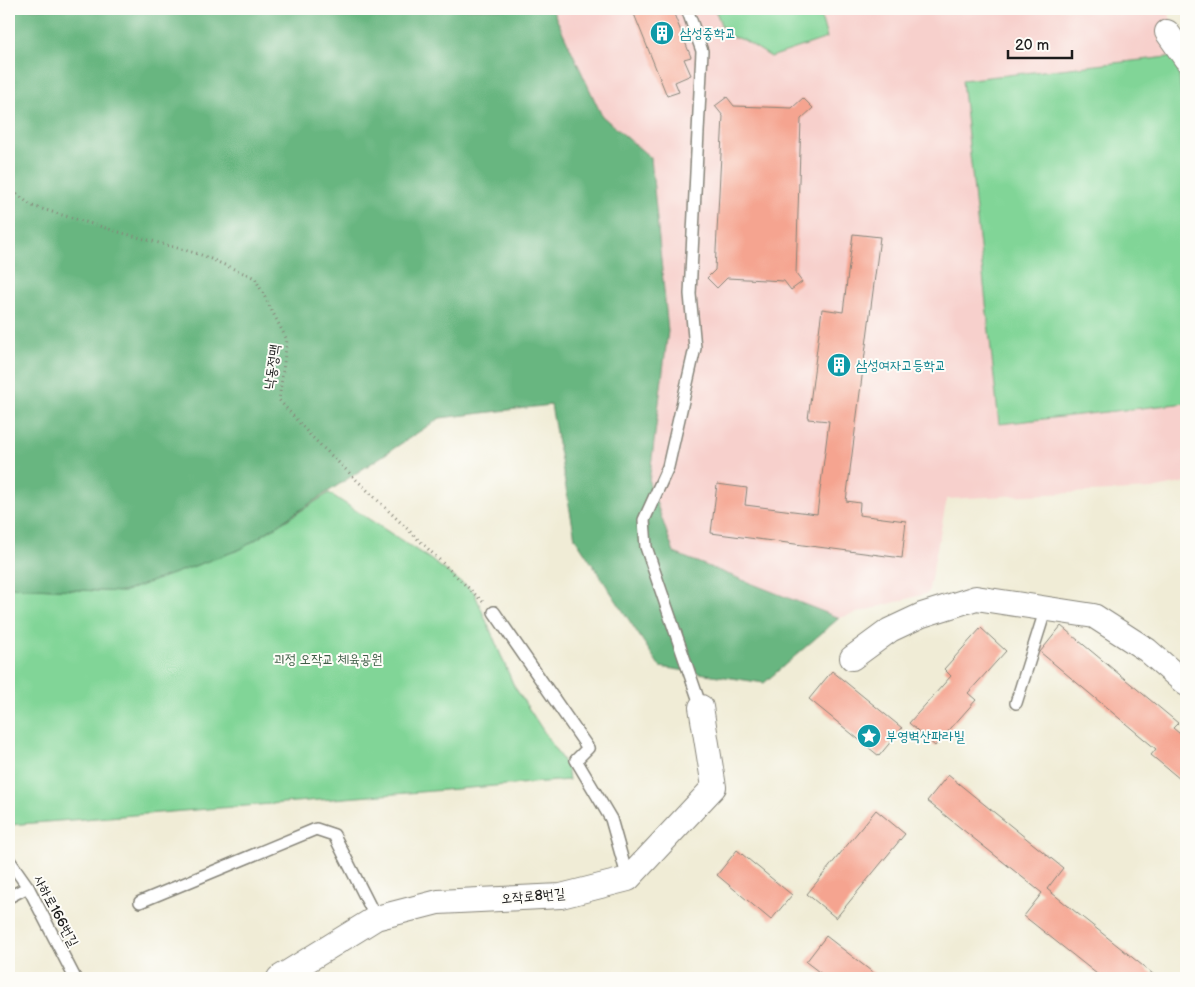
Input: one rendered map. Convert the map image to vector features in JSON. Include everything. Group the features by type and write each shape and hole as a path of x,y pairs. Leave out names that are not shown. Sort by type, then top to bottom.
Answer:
{"street":[{"path":"1167,32 1186,59"},
{"path":"852,658 890,630 922,615 976,598 1094,616 1147,650 1186,684"},
{"path":"628,879 714,787 701,707"},
{"name":"오작로8번길","path":"279,978 376,918 438,902 561,896 628,879"}],"lane":[{"path":"686,9 702,51 690,294 695,348 668,467 644,520 646,547 701,707"},
{"path":"1016,703 1046,608"},
{"path":"494,612 588,748 576,760 610,819 628,879"},
{"path":"140,902 316,828 334,835 376,918"},
{"name":"사하로166번길","path":"9,860 28,887 75,978"},
{"path":"9,897 28,887"}],"path":[{"name":"낙동정맥","path":"9,188 32,206 199,254 255,278 287,340 279,400 310,435 494,612"}],"shaded area":[{"path":"552,9 1167,9 1186,59 1186,482 1152,489 947,499 928,593 839,618 674,553 649,482 668,331 651,158 602,116"}],"green space":[{"path":"9,9 552,9 602,116 651,158 668,331 649,482 674,553 839,618 764,683 660,667 575,538 551,405 440,418 241,549 123,592 9,587"},
{"path":"715,9 819,9 827,38 771,57 744,40 725,35"},
{"path":"1177,56 1186,141 1186,403 999,424 962,80"},
{"name":"괴정 오작교 체육공원","path":"329,493 430,559 474,592 514,686 567,767 569,780 9,825 9,587 123,592 241,549"}],"building":[{"name":"삼성중학교","path":"632,9 672,9 691,57 684,59 691,75 675,82 679,92 667,96"},
{"path":"853,9 873,9 855,14"},
{"path":"727,97 734,106 792,108 803,98 813,108 801,119 796,274 802,282 791,290 784,281 727,278 717,288 707,278 715,270 723,116 715,106"},
{"name":"삼성여자고등학교","path":"853,234 880,237 846,501 860,503 859,515 906,521 902,558 711,533 717,484 747,488 745,505 817,514 829,421 808,419 822,309 843,312"},
{"path":"1061,626 1178,723 1173,728 1186,739 1186,784 1151,755 1156,749 1040,652"},
{"path":"981,628 1006,651 968,693 976,700 935,746 909,723 951,676 944,669"},
{"path":"832,671 902,728 879,756 809,699"},
{"path":"948,775 1063,868 1047,889 1158,978 1102,978 1024,916 1042,893 927,801"},
{"path":"876,810 905,834 836,918 807,894"},
{"path":"737,850 792,895 771,920 717,875"},
{"path":"826,936 880,978 827,978 806,962"}],"place":[{"name":"삼성중학교","path":"662,33"},
{"name":"삼성여자고등학교","path":"839,365"},
{"name":"부영벽산파라빌","path":"869,736"}]}
